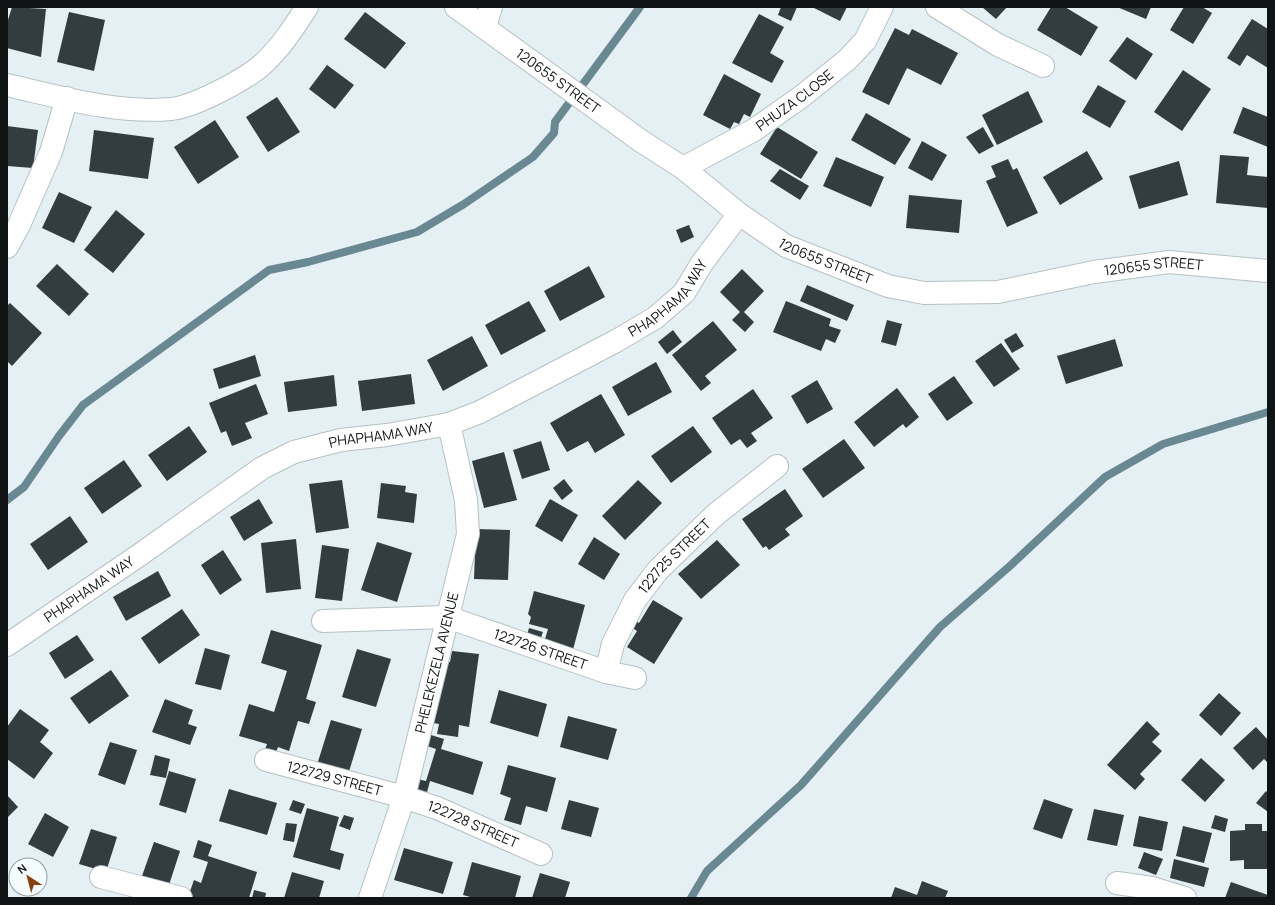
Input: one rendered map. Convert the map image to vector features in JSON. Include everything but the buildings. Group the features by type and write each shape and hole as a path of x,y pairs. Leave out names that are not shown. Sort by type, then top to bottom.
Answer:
{"street":[{"path":"7,85 124,109 172,109 206,98 264,63 286,39 307,7"},
{"name":"120655 STREET","path":"456,7 488,17 557,80 641,141 683,168 739,214 786,246 888,286 924,293 998,292 1094,272 1169,262 1268,271"},
{"name":"PHUZA CLOSE","path":"683,168 754,130 801,97 847,60 865,41 882,7"},
{"path":"937,7 998,45 1043,66"},
{"path":"7,246 19,225 51,152 67,98"},
{"name":"PHAPHAMA WAY","path":"7,645 138,556 262,468 294,452 341,440 387,435 449,424 480,412 616,341 655,318 684,293 702,263 739,214"},
{"name":"PHELEKEZELA AVENUE","path":"370,898 404,797 468,534 466,500 449,424"},
{"name":"122725 STREET","path":"606,672 613,644 635,600 658,570 715,515 777,466"},
{"path":"323,621 447,617"},
{"name":"122726 STREET","path":"447,617 606,672 635,678"},
{"name":"122729 STREET","path":"266,760 404,797"},
{"name":"122728 STREET","path":"404,797 437,808 541,854"},
{"path":"101,877 181,898"},
{"path":"1116,883 1152,888 1185,898"}],"waterway":[{"path":"7,500 24,487 59,436 83,405 269,270 308,262 417,232 464,204 533,157 554,133 555,122 640,7"},
{"path":"691,898 707,871 801,785 940,627 1011,565 1105,477 1163,444 1268,412"}]}
